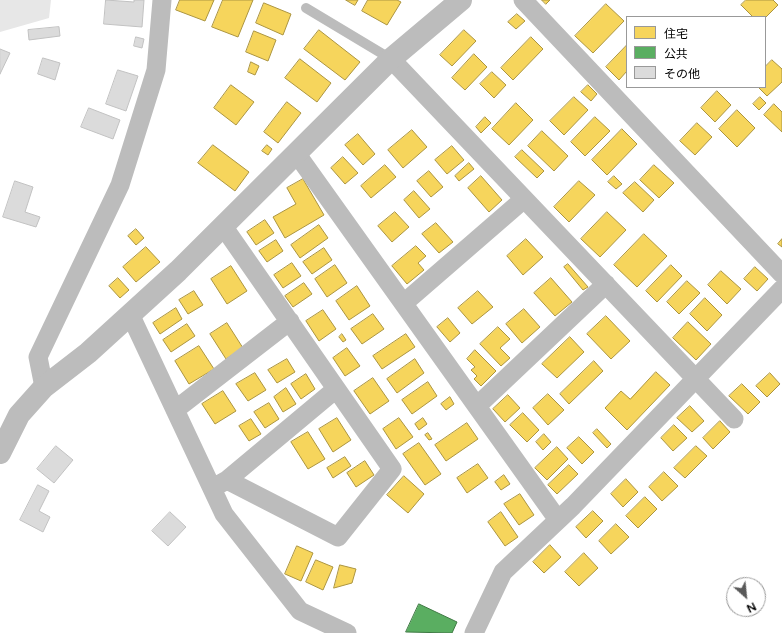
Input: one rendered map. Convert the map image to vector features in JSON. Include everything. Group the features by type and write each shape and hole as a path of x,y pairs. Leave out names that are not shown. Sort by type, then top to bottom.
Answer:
{"street":[{"path":"44,387 38,357 120,185 156,70 162,0"},
{"path":"0,453 6,428 44,387 88,353 178,271 391,58 461,0"},
{"path":"523,0 782,274"},
{"path":"391,58 734,419"},
{"path":"296,153 558,520"},
{"path":"404,303 524,199"},
{"path":"220,484 338,537 392,468 223,226"},
{"path":"477,406 606,284"},
{"path":"474,633 503,572 558,520 782,289"},
{"path":"130,314 175,410 220,484 224,514 300,611 347,633"},
{"path":"175,410 290,321"},
{"path":"220,484 336,389"}],"lane":[{"path":"306,8 391,58"}],"shaded area":[{"path":"0,0 51,0 49,18 0,32"}],"building: 住宅":[{"path":"180,0 214,0 205,21 176,10"},
{"path":"223,0 253,0 238,37 212,27"},
{"path":"346,0 358,0 355,5"},
{"path":"368,0 397,0 401,2 387,25 362,11"},
{"path":"542,0 550,0 546,4"},
{"path":"746,0 773,0 778,5 766,17 752,16 741,5"},
{"path":"264,3 291,14 283,35 256,23"},
{"path":"606,4 624,21 593,53 575,36"},
{"path":"517,14 525,21 516,29 508,22"},
{"path":"319,30 360,62 345,80 304,49"},
{"path":"464,30 476,41 452,66 440,55"},
{"path":"254,31 276,40 268,61 246,52"},
{"path":"531,37 543,49 513,80 501,68"},
{"path":"626,46 626,72 619,80 606,67"},
{"path":"474,54 487,67 465,90 452,78"},
{"path":"300,59 331,83 317,102 285,78"},
{"path":"772,60 782,69 782,82 767,96 759,88 766,88 766,66"},
{"path":"251,62 259,66 255,75 248,72"},
{"path":"492,72 506,85 494,98 480,84"},
{"path":"231,85 254,102 236,125 214,108"},
{"path":"588,85 597,94 591,101 581,92"},
{"path":"717,91 731,105 715,122 701,108"},
{"path":"574,97 588,110 564,135 550,121"},
{"path":"760,97 766,103 759,110 753,104"},
{"path":"287,102 301,113 278,143 264,132"},
{"path":"516,103 533,120 509,145 492,129"},
{"path":"774,104 782,112 782,132 764,115"},
{"path":"737,110 755,128 737,147 719,129"},
{"path":"485,117 491,123 481,133 476,127"},
{"path":"595,117 610,131 585,156 571,142"},
{"path":"697,123 712,137 695,155 680,141"},
{"path":"622,129 637,144 607,175 592,160"},
{"path":"412,130 427,147 403,168 388,150"},
{"path":"542,131 568,156 554,171 528,146"},
{"path":"358,134 375,154 363,165 345,145"},
{"path":"213,145 249,172 235,191 198,163"},
{"path":"267,145 272,149 268,155 262,151"},
{"path":"452,146 464,160 447,174 435,160"},
{"path":"522,150 544,171 537,178 515,157"},
{"path":"343,157 358,173 345,184 331,168"},
{"path":"469,163 474,169 459,181 455,176"},
{"path":"385,165 396,177 371,198 361,186"},
{"path":"654,165 674,183 659,198 640,180"},
{"path":"429,171 443,187 431,197 417,181"},
{"path":"481,176 502,200 489,212 468,188"},
{"path":"614,176 622,184 616,189 608,182"},
{"path":"303,179 324,215 285,238 273,217 296,204 287,188"},
{"path":"579,181 595,195 569,222 554,207"},
{"path":"635,182 654,200 643,212 623,193"},
{"path":"414,191 430,209 419,218 404,200"},
{"path":"395,212 409,227 392,242 378,226"},
{"path":"607,212 626,230 600,257 581,239"},
{"path":"265,220 274,233 256,245 247,232"},
{"path":"436,223 453,242 439,253 422,234"},
{"path":"319,225 328,238 300,258 291,245"},
{"path":"136,229 144,238 136,245 128,236"},
{"path":"644,234 667,256 637,287 614,265"},
{"path":"526,239 543,257 523,275 507,256"},
{"path":"782,239 782,247 778,244"},
{"path":"276,240 283,251 267,262 259,251"},
{"path":"416,246 426,256 418,263 424,270 407,284 392,266"},
{"path":"146,247 160,262 136,282 123,267"},
{"path":"324,248 332,260 312,274 303,262"},
{"path":"292,263 301,276 283,288 274,275"},
{"path":"568,264 588,287 583,290 564,267"},
{"path":"335,265 347,283 327,297 315,279"},
{"path":"671,265 682,276 657,302 646,291"},
{"path":"231,266 247,291 227,304 211,279"},
{"path":"755,267 768,279 757,291 744,279"},
{"path":"721,271 741,289 727,304 708,285"},
{"path":"118,278 129,290 120,298 109,286"},
{"path":"551,278 572,302 555,316 534,293"},
{"path":"687,281 700,293 679,314 667,302"},
{"path":"304,283 312,294 293,307 285,296"},
{"path":"357,286 370,306 349,320 336,301"},
{"path":"194,291 203,305 188,314 179,300"},
{"path":"478,291 493,307 472,324 458,308"},
{"path":"705,298 722,315 707,331 690,314"},
{"path":"176,308 182,319 160,334 153,323"},
{"path":"524,309 540,327 522,343 506,324"},
{"path":"323,310 336,329 319,341 306,321"},
{"path":"373,314 384,329 362,344 351,329"},
{"path":"606,316 630,341 611,359 587,334"},
{"path":"448,318 460,333 450,342 437,327"},
{"path":"688,322 711,344 696,360 673,338"},
{"path":"227,323 243,348 226,359 210,334"},
{"path":"187,324 195,336 171,352 163,340"},
{"path":"498,327 510,339 500,348 510,358 501,366 480,344"},
{"path":"342,334 346,340 343,342 339,337"},
{"path":"406,334 415,347 382,369 373,356"},
{"path":"570,337 584,352 557,378 542,364"},
{"path":"199,346 214,369 189,384 175,361"},
{"path":"347,348 360,366 345,376 333,358"},
{"path":"475,350 496,371 481,386 474,379 477,376 471,370 475,367 467,359"},
{"path":"287,359 295,372 277,383 268,370"},
{"path":"415,359 424,373 397,393 387,379"},
{"path":"594,361 603,371 569,404 560,394"},
{"path":"656,372 670,385 627,430 605,408 621,391 630,399"},
{"path":"255,373 266,390 248,401 236,384"},
{"path":"770,373 780,384 767,397 756,386"},
{"path":"306,374 315,389 301,399 291,384"},
{"path":"373,378 389,401 370,414 354,391"},
{"path":"428,382 437,396 412,414 402,400"},
{"path":"742,384 760,402 748,414 729,396"},
{"path":"286,388 296,404 283,412 274,397"},
{"path":"223,391 236,411 215,424 202,404"},
{"path":"548,394 564,410 548,425 533,408"},
{"path":"508,395 520,408 505,422 493,409"},
{"path":"450,397 454,404 446,410 441,404"},
{"path":"269,403 279,419 265,428 254,412"},
{"path":"690,406 704,421 692,432 677,418"},
{"path":"523,413 539,430 527,442 510,425"},
{"path":"337,418 351,440 333,452 319,429"},
{"path":"399,418 413,437 396,449 383,429"},
{"path":"423,418 427,424 419,430 415,424"},
{"path":"251,419 261,434 249,441 239,426"},
{"path":"720,421 730,432 713,449 703,438"},
{"path":"467,423 478,439 446,461 435,445"},
{"path":"674,425 687,438 673,451 661,438"},
{"path":"597,429 611,444 607,448 593,433"},
{"path":"308,432 325,459 308,469 291,442"},
{"path":"428,433 432,439 429,440 425,435"},
{"path":"544,434 551,442 543,450 536,442"},
{"path":"579,437 594,452 582,464 567,448"},
{"path":"419,443 441,474 425,485 403,454"},
{"path":"696,446 707,456 685,478 674,468"},
{"path":"557,447 568,459 547,480 535,468"},
{"path":"345,457 351,466 333,478 327,468"},
{"path":"365,461 374,475 356,487 347,473"},
{"path":"478,464 488,478 467,493 457,478"},
{"path":"569,465 578,474 557,494 548,485"},
{"path":"664,472 678,486 662,501 649,487"},
{"path":"504,475 510,484 501,490 495,482"},
{"path":"404,476 424,494 408,513 387,495"},
{"path":"626,479 638,492 623,507 611,494"},
{"path":"520,494 534,515 519,525 504,504"},
{"path":"645,497 657,509 638,528 626,516"},
{"path":"593,511 603,521 586,538 576,527"},
{"path":"501,512 518,537 505,546 488,522"},
{"path":"616,524 629,537 611,554 599,541"},
{"path":"550,545 561,557 544,573 533,562"},
{"path":"297,546 313,553 301,581 285,574"},
{"path":"584,553 598,568 579,586 565,572"},
{"path":"316,560 333,567 323,590 306,582"},
{"path":"340,565 356,569 352,583 334,588"}],"building: 公共":[{"path":"419,604 457,622 452,633 406,632"}],"building: その他":[{"path":"106,0 134,2 134,0 144,0 142,27 104,24"},
{"path":"59,27 60,36 29,40 28,30"},
{"path":"136,37 144,39 142,48 134,46"},
{"path":"0,49 10,53 0,74"},
{"path":"43,58 60,63 55,80 38,74"},
{"path":"118,70 138,76 126,111 106,104"},
{"path":"89,108 120,120 113,139 81,127"},
{"path":"15,181 33,187 25,212 40,217 36,227 3,217"},
{"path":"56,446 73,460 54,483 37,469"},
{"path":"38,485 49,491 39,511 50,517 43,532 20,520"},
{"path":"170,512 186,527 168,546 152,531"}]}
